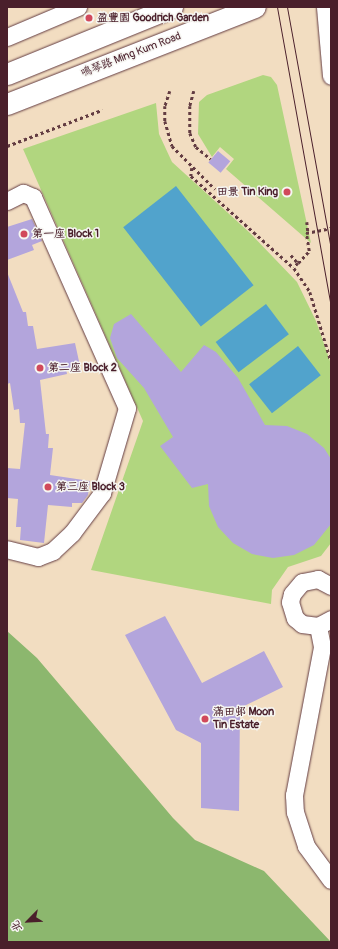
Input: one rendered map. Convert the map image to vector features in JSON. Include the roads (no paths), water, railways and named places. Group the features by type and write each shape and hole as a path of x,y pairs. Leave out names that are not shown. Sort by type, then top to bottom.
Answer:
{"main road":[{"path":"7,74 172,7"},
{"name":"鳴琴路 Ming Kum Road","path":"7,104 255,7"}],"street":[{"path":"7,37 78,7"},
{"path":"325,7 331,76"},
{"path":"7,200 23,193 33,197 127,408 102,493 72,533 53,551 38,557 7,549"},
{"path":"331,586 310,579 292,594 295,618 302,624 325,623 322,647 294,795 298,824 306,846 331,880"}],"water":[{"path":"176,186 254,285 201,327 123,227"},
{"path":"266,304 289,334 239,372 216,342"},
{"path":"298,346 321,375 272,413 249,384"}],"tram line":[{"path":"277,7 331,308"},
{"path":"287,7 331,249"}],"place":[{"name":"盈豐園 Goodrich Garden","path":"89,18"},
{"name":"田景 Tin King","path":"287,192"},
{"name":"第一座 Block 1","path":"24,234"},
{"name":"第二座 Block 2","path":"40,368"},
{"name":"第三座 Block 3","path":"48,487"},
{"name":"滿田邨 Moon Tin Estate","path":"205,719"}]}
